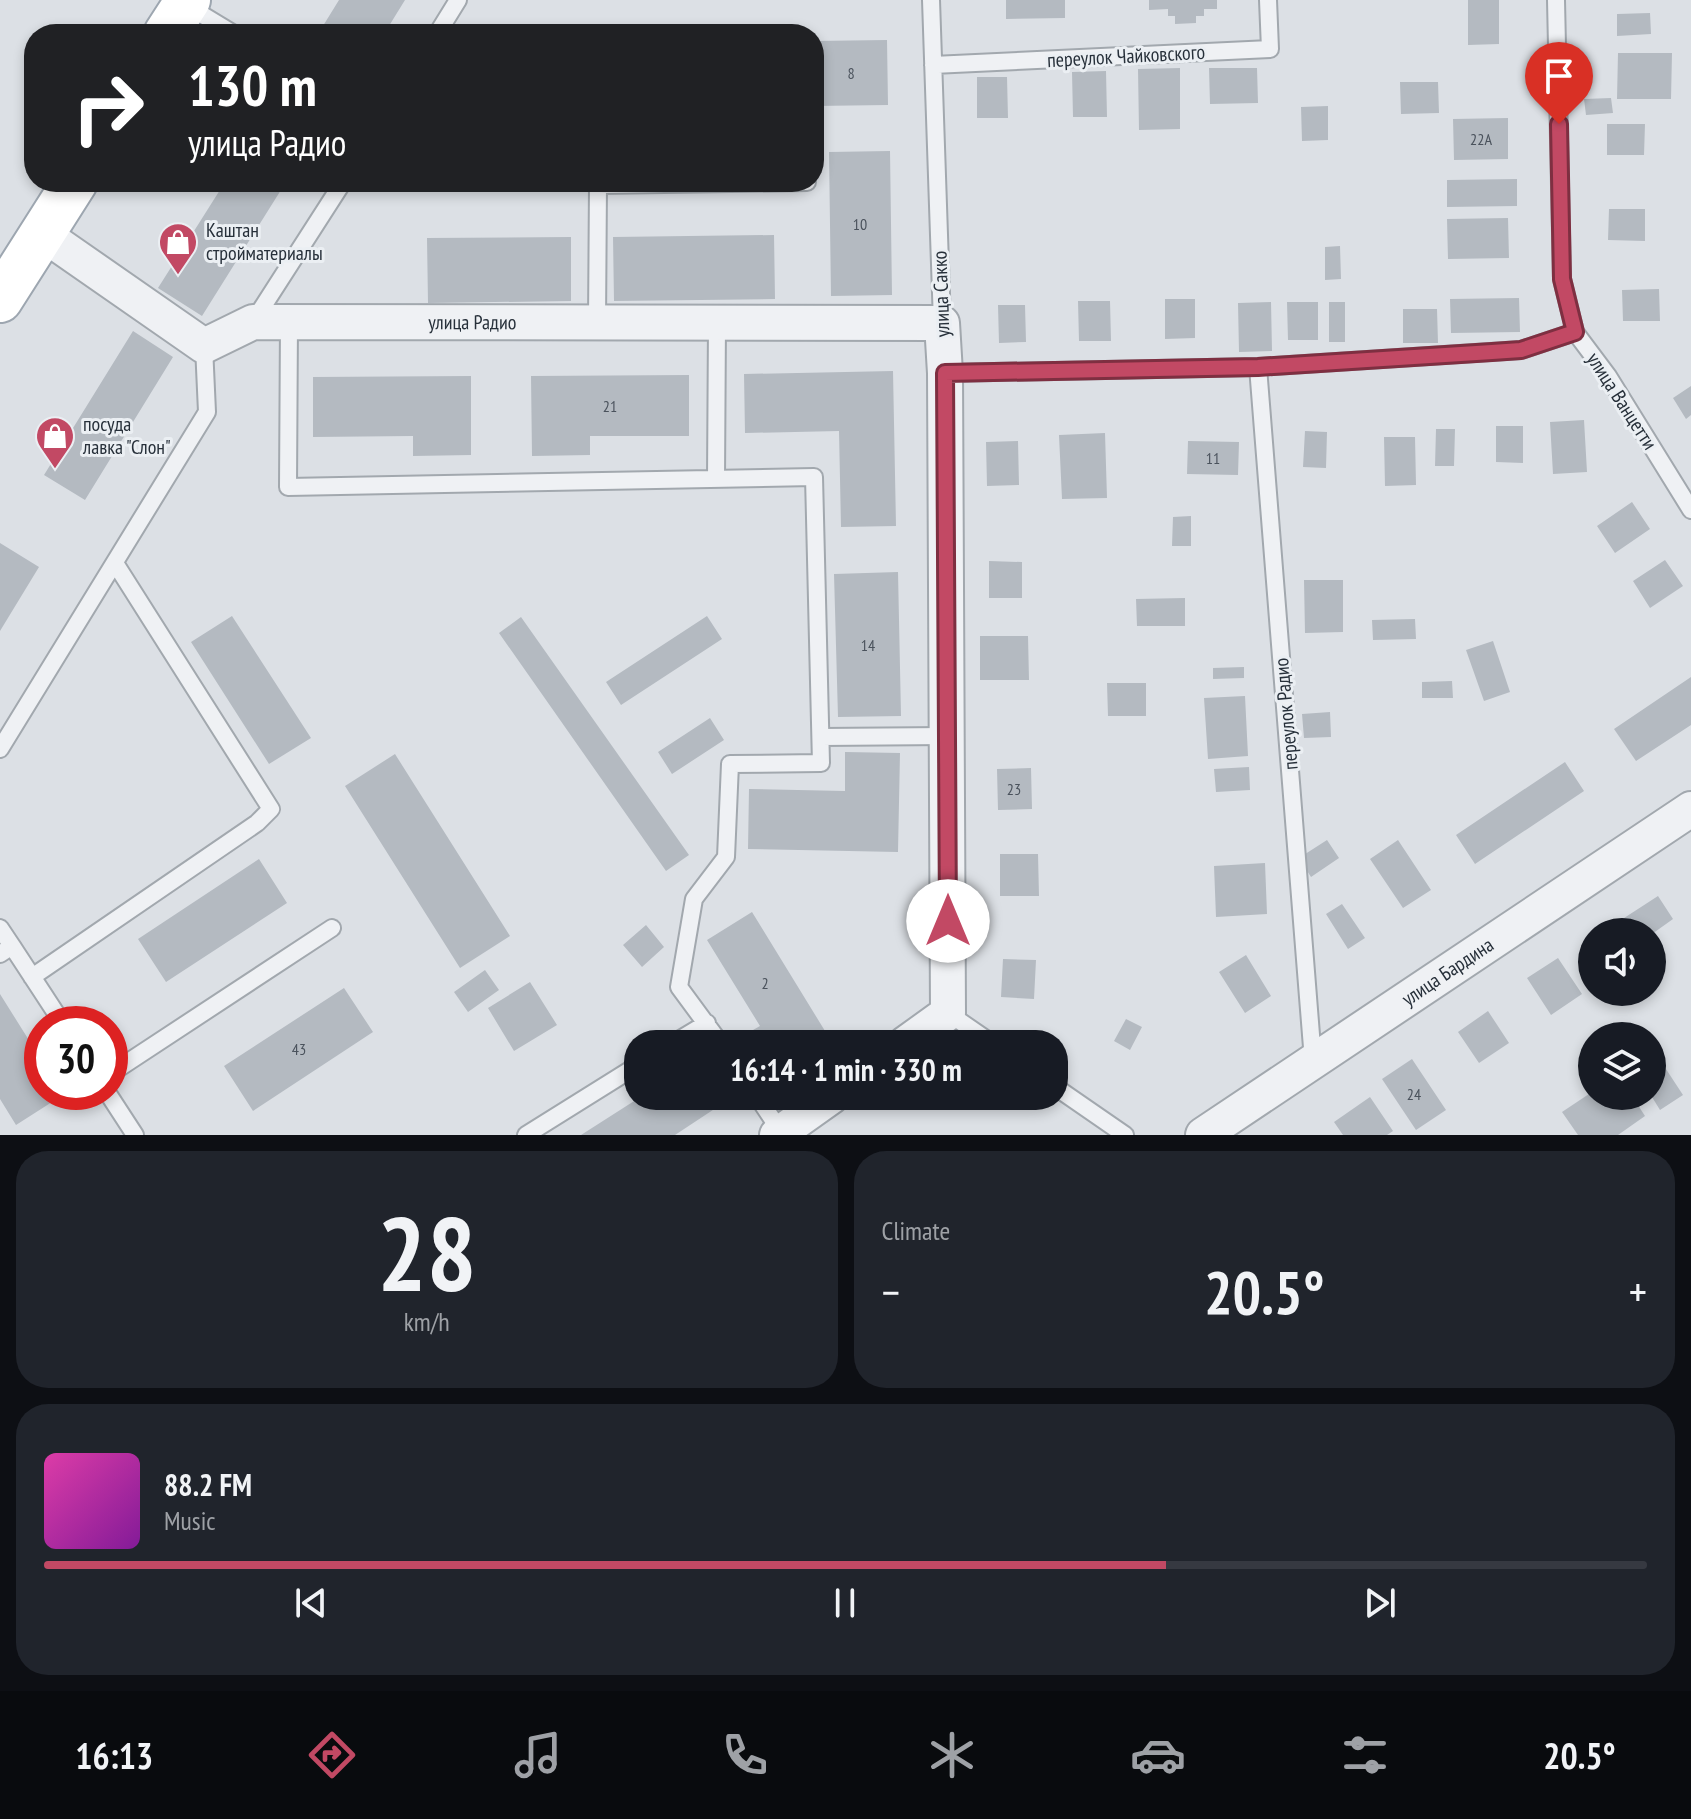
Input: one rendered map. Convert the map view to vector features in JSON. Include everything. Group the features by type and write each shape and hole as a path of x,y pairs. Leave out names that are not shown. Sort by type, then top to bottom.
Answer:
{"main road":[{"path":"0,300 69,192"}],"street":[{"path":"43,234 204,346"},
{"name":"улица Радио","path":"204,346 253,322 942,323"},
{"name":"улица Сакко","path":"942,323 945,373 948,1013"},
{"name":"улица Бардина","path":"1203,1135 1691,809"},
{"path":"924,1030 948,1013"},
{"path":"779,1134 812,1110"}],"lane":[{"path":"443,24 458,0"},
{"name":"улица Сакко","path":"931,0 942,323"},
{"name":"переулок Чайковского","path":"933,65 1270,49 1268,0"},
{"name":"улица Ванцетти","path":"1556,0 1562,279 1575,332 1608,376 1691,510"},
{"path":"180,13 208,24"},
{"path":"253,322 337,192"},
{"path":"597,322 598,192"},
{"path":"289,322 288,487 814,477 821,763 730,764 726,857 694,899 679,987 712,1030"},
{"path":"716,479 717,323"},
{"path":"945,373 1258,367 1521,350 1575,332"},
{"path":"0,749 207,412 204,346"},
{"name":"переулок Радио","path":"1258,367 1313,1062"},
{"path":"32,977 257,823 271,809 115,563"},
{"path":"821,737 947,736"},
{"path":"0,928 6,950 32,977 51,1006"},
{"path":"128,1062 332,928"},
{"path":"948,1013 973,1030"},
{"path":"695,1030 707,1023"},
{"path":"526,1135 624,1074"},
{"path":"1068,1096 1125,1135"},
{"path":"119,1110 135,1135"},
{"path":"765,1110 779,1134"}],"building":[{"path":"339,0 405,0 390,24 324,24"},
{"path":"1006,0 1065,0 1065,18 1006,19"},
{"path":"1149,0 1217,0 1217,9 1204,9 1204,16 1196,16 1196,23 1175,24 1175,16 1168,16 1168,9 1149,10"},
{"path":"1468,0 1499,0 1499,44 1468,45"},
{"path":"1650,13 1651,34 1617,36 1617,14"},
{"path":"887,40 888,105 824,106 824,41"},
{"path":"1618,53 1672,53 1671,99 1617,99"},
{"path":"1180,68 1180,129 1139,130 1138,69"},
{"path":"1209,68 1257,68 1258,103 1210,104"},
{"path":"1106,71 1107,117 1073,117 1072,72"},
{"path":"977,77 1007,77 1008,118 977,118"},
{"path":"1400,82 1438,82 1439,113 1401,114"},
{"path":"1611,98 1613,113 1586,115 1584,99"},
{"path":"1328,106 1328,140 1302,141 1301,107"},
{"path":"1508,118 1508,159 1454,160 1453,119"},
{"path":"1607,124 1645,124 1644,155 1607,155"},
{"path":"890,151 892,295 831,296 829,152"},
{"path":"1517,179 1517,206 1447,207 1447,180"},
{"path":"219,192 280,192 202,316 158,288"},
{"path":"1609,209 1645,209 1645,241 1608,240"},
{"path":"1508,218 1509,258 1448,259 1447,219"},
{"path":"774,235 775,299 614,301 613,237"},
{"path":"571,237 571,301 428,303 427,238"},
{"path":"1340,246 1341,279 1325,280 1325,247"},
{"path":"1659,289 1660,321 1623,321 1622,290"},
{"path":"1519,298 1520,332 1451,333 1450,299"},
{"path":"1165,299 1195,299 1195,338 1165,339"},
{"path":"1078,301 1110,301 1111,341 1079,341"},
{"path":"1271,302 1272,351 1239,352 1238,303"},
{"path":"1287,302 1318,302 1318,340 1288,340"},
{"path":"1329,302 1345,302 1345,342 1329,342"},
{"path":"998,305 1025,305 1026,342 999,343"},
{"path":"1403,309 1437,309 1438,343 1403,343"},
{"path":"133,331 173,357 85,500 44,475"},
{"path":"893,371 896,526 841,527 839,431 745,433 744,374"},
{"path":"689,375 689,436 590,436 590,455 532,456 531,376"},
{"path":"471,376 471,455 413,456 413,436 313,437 313,377"},
{"path":"1691,386 1691,415 1686,419 1673,398"},
{"path":"1584,420 1587,472 1553,474 1550,422"},
{"path":"1496,426 1523,426 1523,463 1496,462"},
{"path":"1436,429 1455,429 1454,466 1435,466"},
{"path":"1305,431 1327,432 1326,468 1303,467"},
{"path":"1105,433 1107,498 1062,499 1059,435"},
{"path":"1384,437 1415,437 1416,485 1385,486"},
{"path":"1018,441 1019,485 987,486 986,442"},
{"path":"1188,441 1239,442 1238,475 1187,474"},
{"path":"1632,502 1650,529 1615,553 1597,526"},
{"path":"1191,516 1191,546 1172,546 1173,517"},
{"path":"0,543 39,567 0,631"},
{"path":"1665,560 1683,586 1650,608 1633,581"},
{"path":"989,561 1022,562 1022,598 989,598"},
{"path":"898,572 901,716 838,717 834,574"},
{"path":"1304,580 1343,580 1343,632 1305,633"},
{"path":"1185,598 1185,626 1137,626 1136,599"},
{"path":"232,616 311,738 269,764 191,642"},
{"path":"707,616 722,639 621,705 606,682"},
{"path":"521,617 689,855 666,871 499,633"},
{"path":"1415,619 1416,639 1373,640 1372,620"},
{"path":"980,636 1028,636 1029,680 980,680"},
{"path":"1493,641 1510,692 1484,701 1466,650"},
{"path":"1244,667 1244,678 1213,679 1213,668"},
{"path":"1691,677 1691,725 1636,761 1614,729"},
{"path":"1452,681 1453,698 1422,698 1422,682"},
{"path":"1107,683 1146,683 1146,716 1108,716"},
{"path":"1245,696 1248,756 1208,759 1204,698"},
{"path":"1330,712 1331,737 1304,738 1302,714"},
{"path":"710,718 724,740 672,774 658,752"},
{"path":"845,752 900,753 898,852 748,849 749,789 845,791"},
{"path":"395,754 510,936 460,968 345,786"},
{"path":"1565,762 1584,791 1475,864 1456,835"},
{"path":"1249,767 1250,790 1216,792 1214,769"},
{"path":"1031,768 1032,809 998,810 997,769"},
{"path":"1327,840 1339,858 1311,877 1299,858"},
{"path":"1398,840 1431,890 1403,908 1370,859"},
{"path":"1000,854 1038,854 1039,896 1000,896"},
{"path":"259,859 287,903 166,982 138,939"},
{"path":"1265,863 1267,914 1216,917 1214,866"},
{"path":"1658,896 1673,919 1666,924 1666,918 1624,918"},
{"path":"1342,904 1365,938 1348,949 1326,914"},
{"path":"752,912 824,1030 753,1030 760,1026 707,940"},
{"path":"646,925 664,947 642,967 623,945"},
{"path":"1246,955 1271,996 1245,1013 1219,972"},
{"path":"1558,958 1578,988 1578,997 1551,1015 1527,978"},
{"path":"1003,959 1036,960 1034,999 1001,997"},
{"path":"485,970 499,990 468,1012 454,992"},
{"path":"530,982 557,1025 514,1051 488,1008"},
{"path":"344,988 373,1032 253,1111 224,1066"},
{"path":"0,994 24,1032 24,1110 40,1110 16,1125 0,1099"},
{"path":"1488,1011 1509,1043 1479,1063 1458,1032"},
{"path":"1126,1019 1142,1027 1130,1050 1114,1041"},
{"path":"1412,1059 1446,1110 1416,1130 1382,1079"},
{"path":"1666,1069 1683,1095 1666,1106"},
{"path":"1370,1097 1393,1131 1387,1135 1343,1135 1334,1122"},
{"path":"1578,1101 1578,1110 1641,1110 1645,1116 1618,1135 1578,1135 1562,1112"},
{"path":"624,1108 624,1110 713,1110 675,1135 581,1135"}],"place":[{"name":"Каштан стройматериалы","path":"178,276"},
{"name":"посуда лавка \"Слон\"","path":"55,470"}],"route":[{"path":"948,921 945,373 1258,367 1492,352 1521,350 1575,332 1562,279 1559,124"}]}
